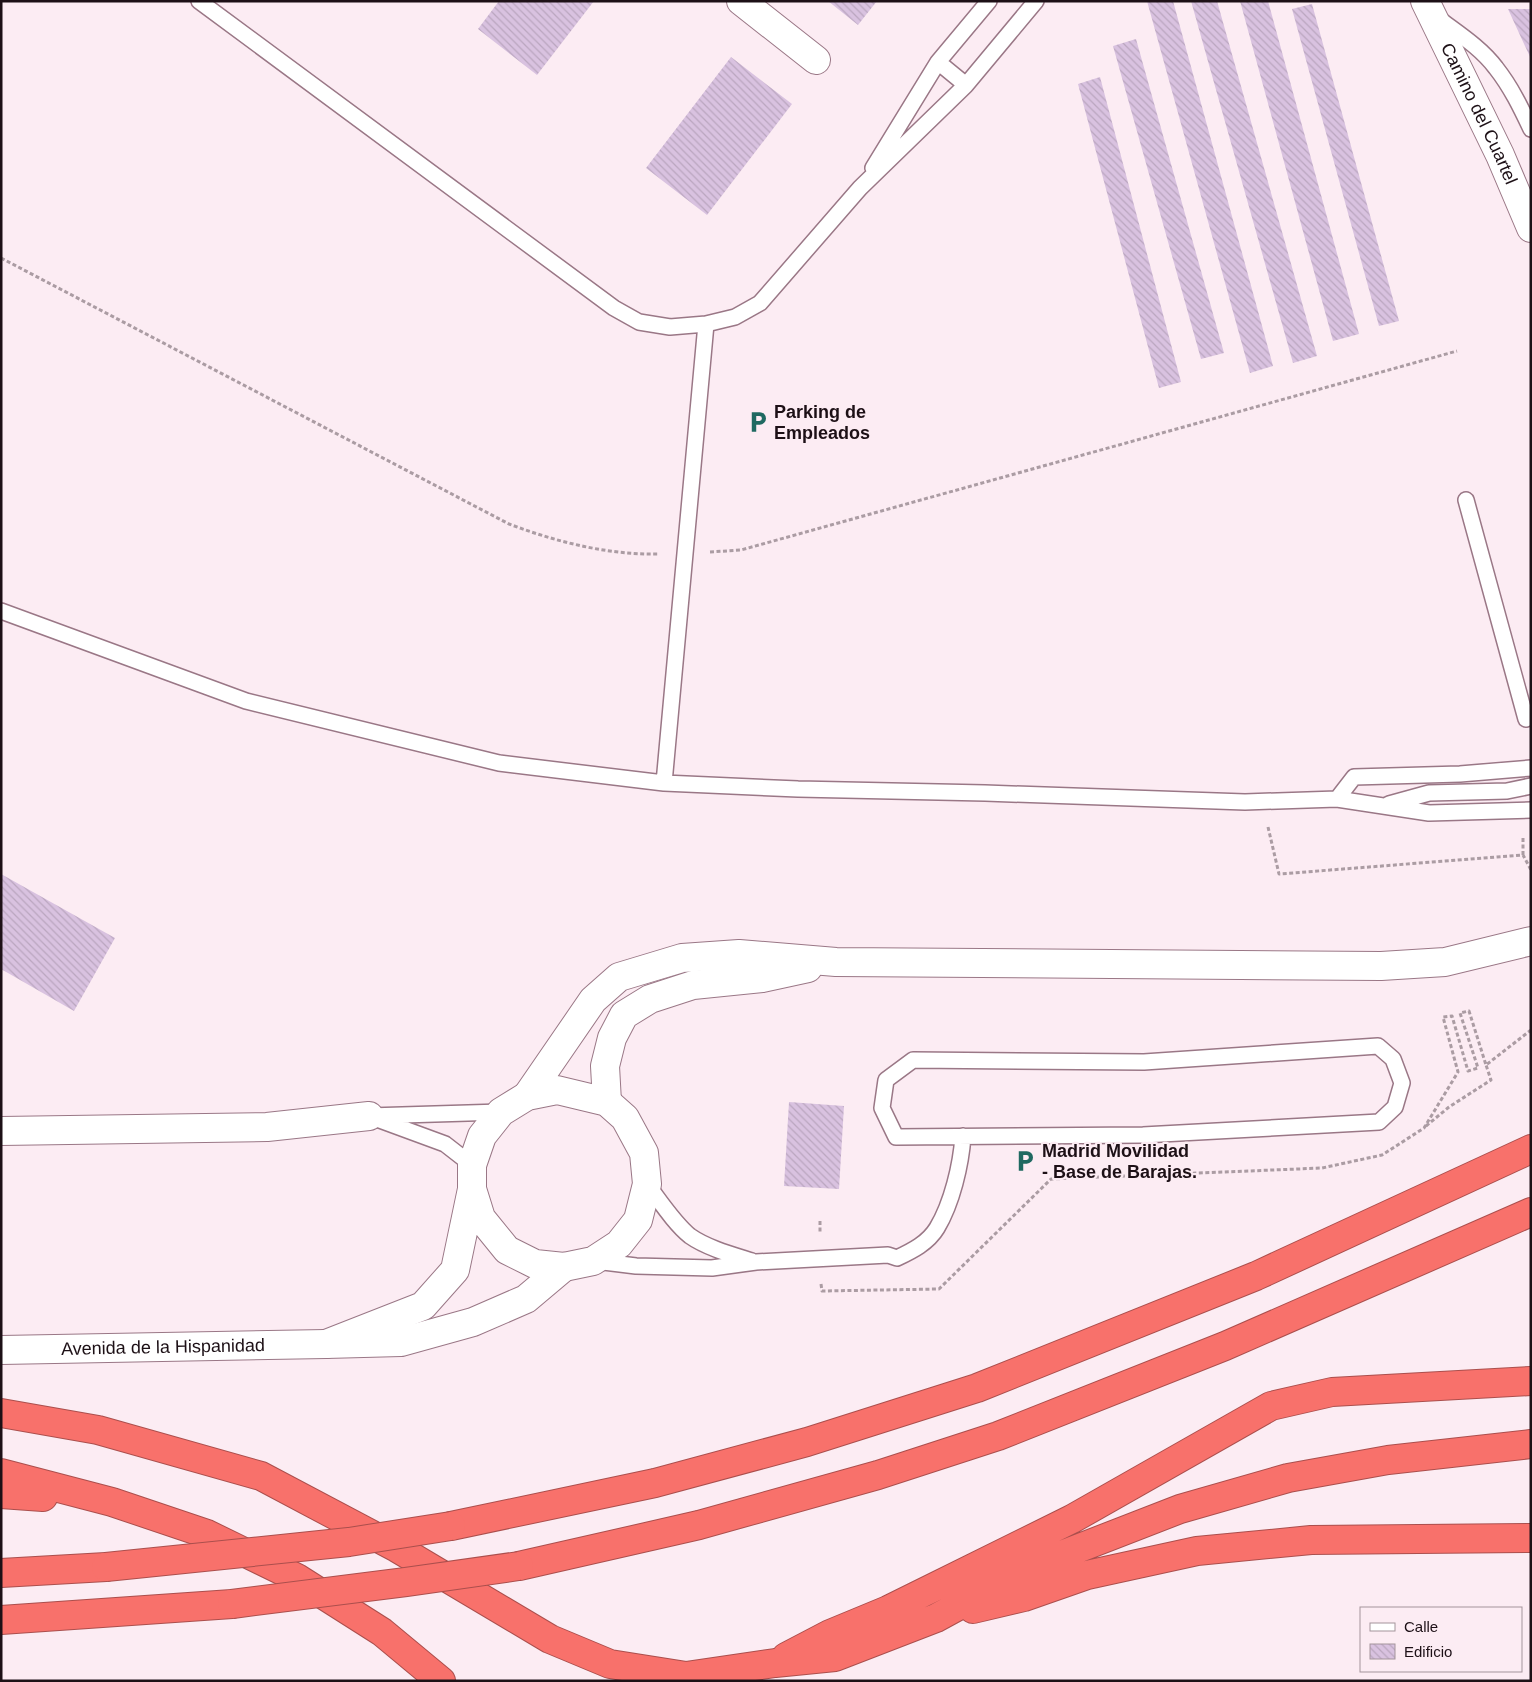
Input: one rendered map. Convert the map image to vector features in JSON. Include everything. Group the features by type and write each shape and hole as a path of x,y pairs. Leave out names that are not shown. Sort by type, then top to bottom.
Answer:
{"highway":[{"path":"1,1573 106,1567 349,1542 451,1526 655,1483 807,1442 977,1388 1256,1276 1531,1149"},
{"path":"1,1620 232,1604 406,1582 518,1566 698,1525 878,1475 998,1436 1224,1346 1531,1212"},
{"path":"775,1663 830,1634 888,1610 1072,1519 1271,1406 1332,1392 1531,1381"},
{"path":"1,1413 98,1430 261,1476 397,1548 550,1639 610,1664 686,1676 775,1663 835,1657 936,1618 1028,1568 1180,1509 1288,1478 1388,1460 1531,1444"},
{"path":"1,1433 98,1430"},
{"path":"1,1473 112,1502 206,1534 297,1578 382,1632 441,1681"},
{"path":"1,1494 112,1502"},
{"path":"936,1618 1024,1597 1087,1575 1197,1551 1312,1540 1531,1538"}],"street":[{"path":"742,1 816,60"},
{"name":"Camino del Cuartel","path":"1428,7 1500,155 1531,228"},
{"path":"527,1096 593,1000 619,977 682,958 739,954 836,962 1381,966 1445,962 1531,941"},
{"path":"607,1102 605,1066 612,1038 624,1015 637,1007 650,1000 693,985 762,978 836,962"},
{"path":"557,1090 607,1102 625,1118 644,1154 648,1184 638,1220 618,1244 593,1260 564,1267 535,1264 507,1250 481,1218 472,1177 482,1136 501,1112 527,1096 557,1090"},
{"path":"1,1131 267,1126 369,1116"},
{"name":"Avenida de la Hispanidad","path":"326,1344 423,1306 455,1270 472,1177"},
{"name":"Avenida de la Hispanidad","path":"1,1350 401,1342 473,1322 526,1299 564,1267"}],"lane":[{"path":"199,1 614,308 639,322 670,327 706,324 735,317 760,303 860,188 966,86 1036,1"},
{"path":"860,188 938,62 989,1"},
{"path":"1428,7 1495,66 1514,94 1531,130"},
{"path":"938,62 966,86"},
{"path":"664,783 706,324"},
{"path":"1466,500 1526,719"},
{"path":"1,611 246,701 499,763 664,783 798,789 1245,802 1336,798 1429,813 1531,810"},
{"path":"1336,798 1354,777 1460,774 1531,768"},
{"path":"1385,805 1429,793 1507,790 1531,786"},
{"path":"1378,1046 1393,1059 1402,1083 1395,1107 1379,1122 1143,1136 963,1136 896,1137 882,1108 886,1080 913,1060 1144,1062 1378,1046"},
{"path":"369,1116 501,1112"},
{"path":"369,1116 445,1144 472,1177"},
{"path":"593,1260 636,1266 712,1268 756,1262 888,1255 897,1258 915,1250 936,1229 952,1194 962,1152 963,1136"},
{"path":"648,1184 666,1210 690,1236 723,1252 756,1262"}],"path":[{"path":"1245,802 1270,829 1279,874 1523,855"},
{"path":"1523,832 1523,855 1531,870"},
{"path":"1424,1128 1449,1107 1491,1080 1486,1064"}],"building":[{"path":"499,1 594,1 537,75 478,29"},
{"path":"828,1 877,1 858,25"},
{"path":"1147,1 1173,1 1273,366 1250,373"},
{"path":"1191,1 1217,1 1317,356 1293,363"},
{"path":"1240,1 1268,1 1359,334 1333,341"},
{"path":"1312,4 1399,321 1379,326 1292,9"},
{"path":"1508,9 1531,9 1531,59"},
{"path":"1136,39 1224,353 1201,359 1113,46"},
{"path":"731,57 792,104 707,215 646,168"},
{"path":"1100,77 1181,382 1159,388 1078,84"},
{"path":"1,874 115,938 74,1011 1,969"},
{"path":"789,1102 844,1106 839,1189 784,1186"}],"place":[{"name":"Parking de Empleados","path":"758,422"},
{"name":"Madrid Movilidad - Base de Barajas.","path":"1025,1161"}]}
